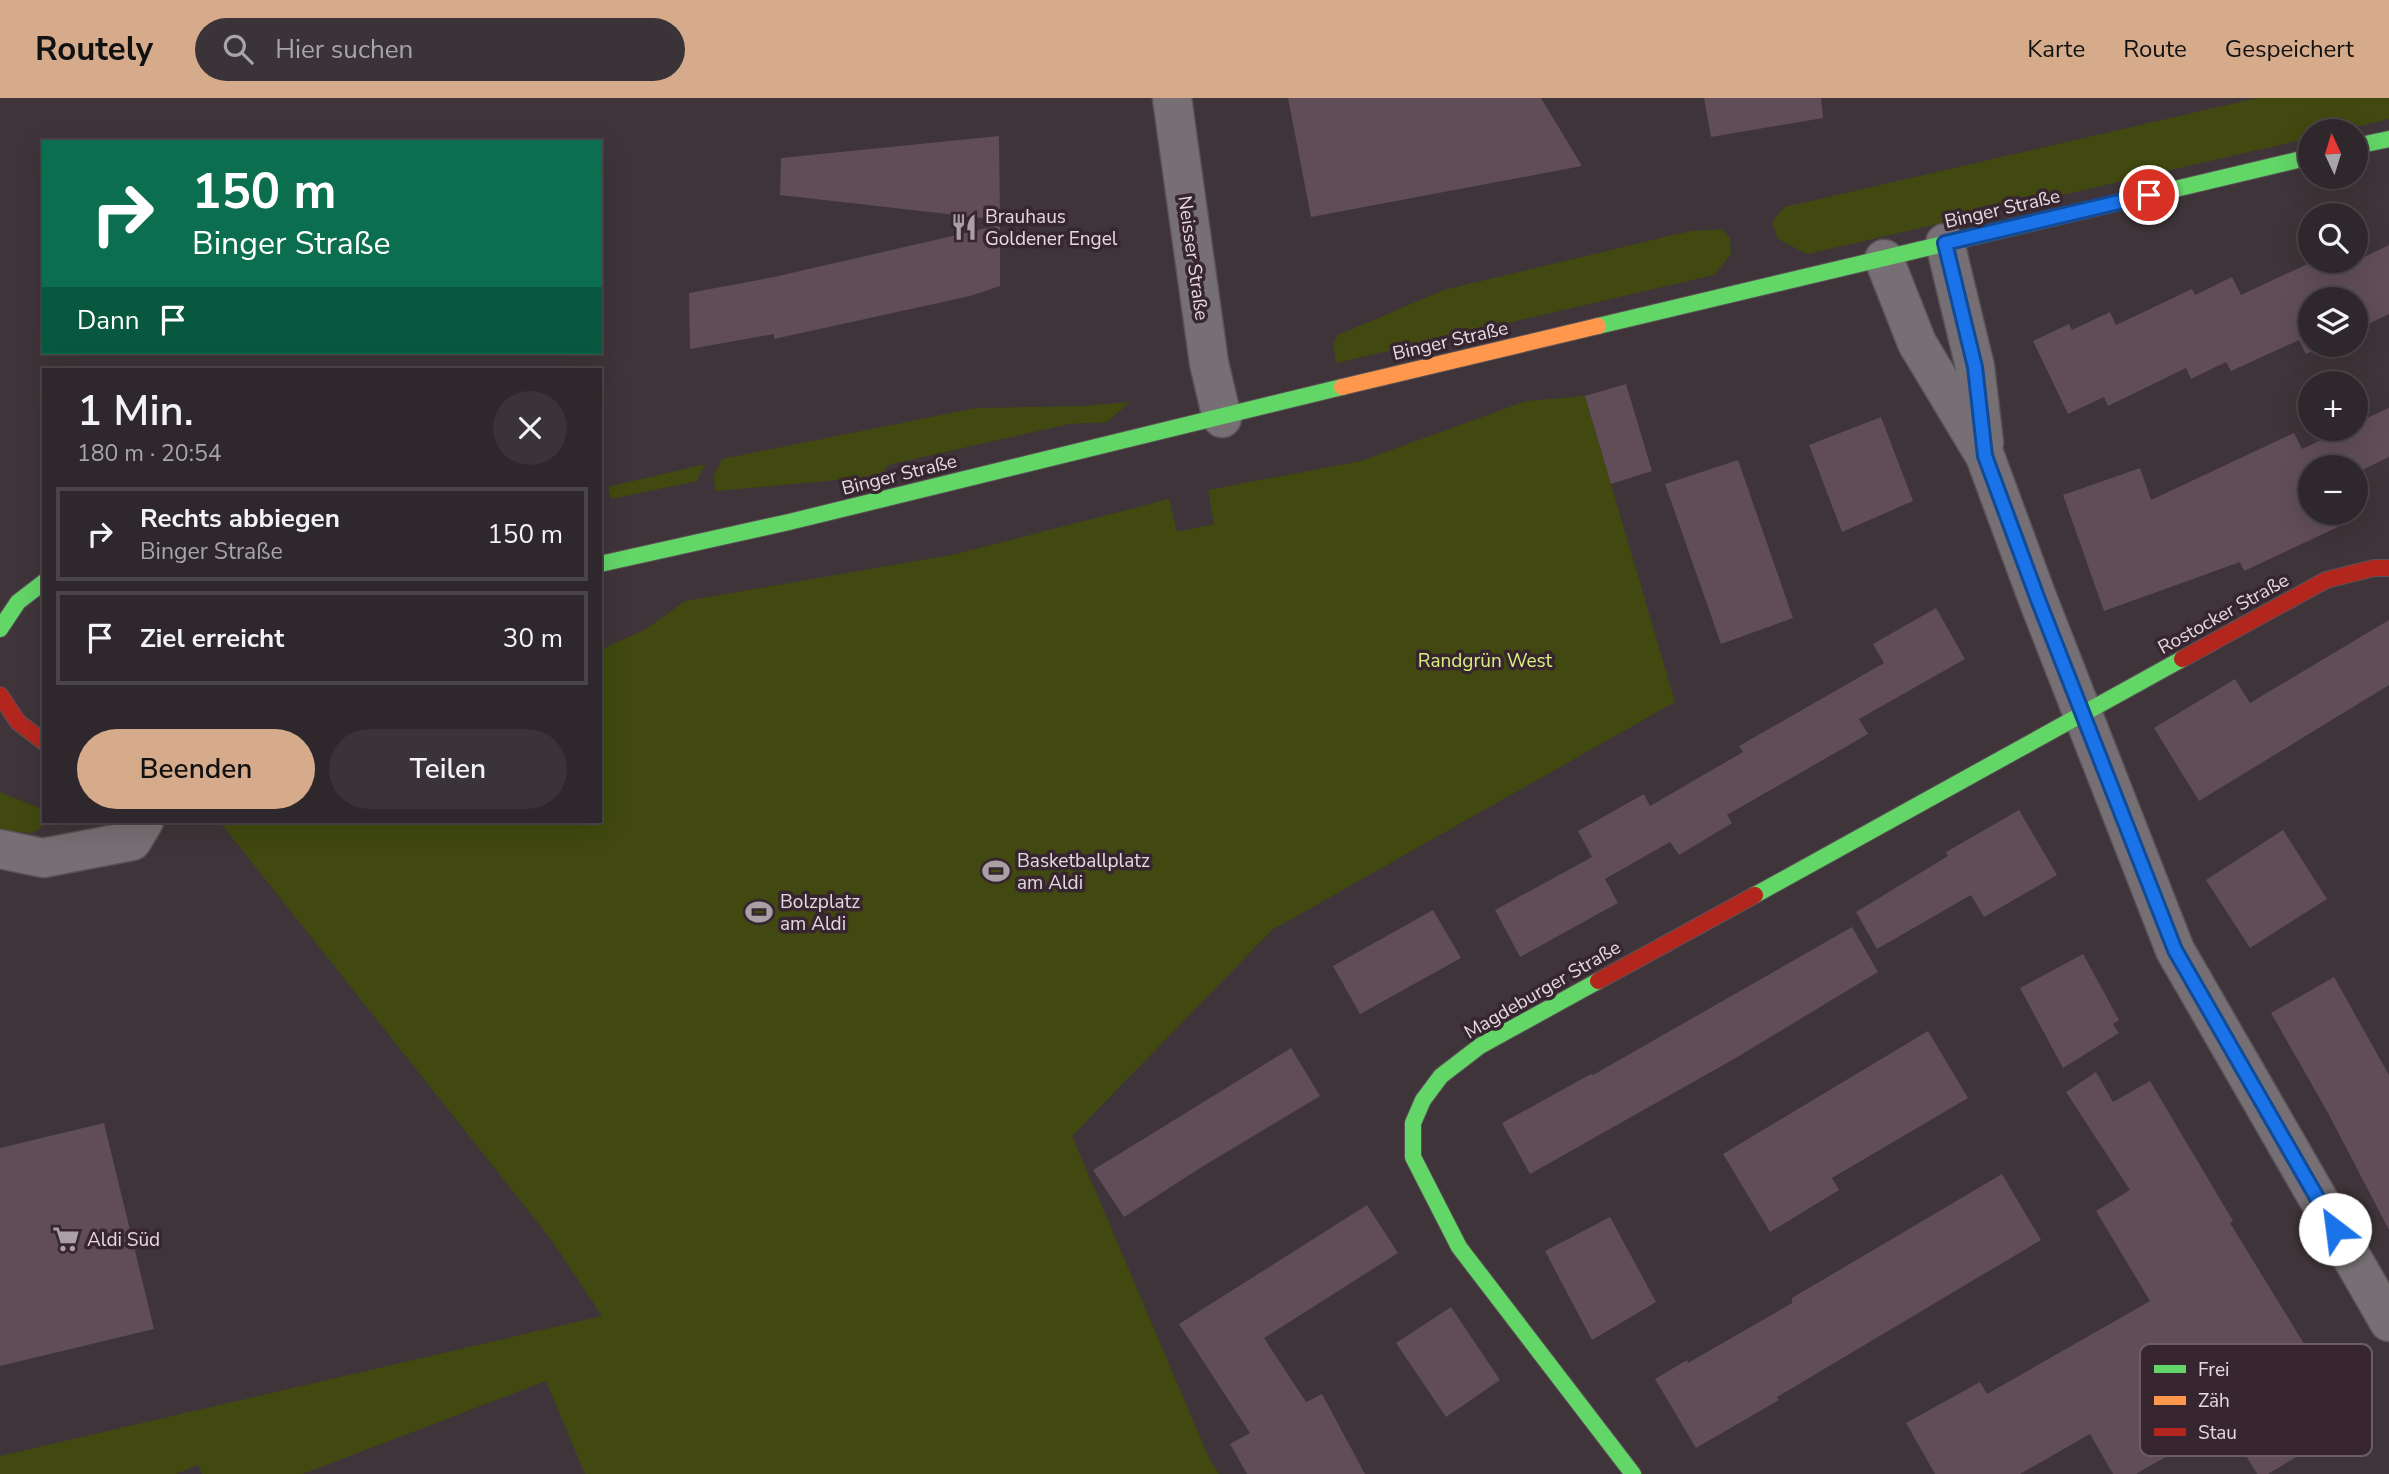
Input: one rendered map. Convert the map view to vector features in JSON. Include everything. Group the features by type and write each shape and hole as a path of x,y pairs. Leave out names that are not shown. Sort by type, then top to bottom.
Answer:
{"main road":[{"path":"2368,143 2389,139"},
{"name":"Binger Straße","path":"602,564 803,519 2298,160"},
{"name":"Rostocker Straße","path":"2084,715 2326,580 2374,568 2389,568"},
{"path":"0,629 8,613 22,596 42,583"},
{"path":"0,695 9,713 24,729 42,741"},
{"name":"Magdeburger Straße","path":"1633,1474 1459,1247 1413,1157 1413,1123 1423,1100 1441,1076 1480,1046 2084,715"},
{"path":"0,724 24,729"}],"street":[{"name":"Neisser Straße","path":"1172,98 1209,363 1222,418"},
{"path":"1945,243 1975,367 1985,456"},
{"path":"1884,259 1917,343 1985,456 2175,950 2389,1322"},
{"path":"0,849 43,858 131,827"}],"green space":[{"path":"2257,98 2389,98 2389,119 2368,124 2368,119 2298,119 2298,141 1807,254 1778,239 1773,226 1774,219 1785,207"},
{"path":"1722,229 1730,238 1731,254 1714,275 1336,363 1333,343 1338,335 1444,290 1690,231"},
{"name":"Randgrün West","path":"1585,396 1675,702 1272,930 1072,1136 1209,1458 1219,1474 585,1474 546,1381 303,1474 202,1474 198,1465 176,1474 0,1474 0,1456 602,1316 550,1238 221,823 602,823 602,649 646,629 685,601 956,554 1169,499 1177,532 1214,524 1208,490 1361,461 1526,401"},
{"path":"1130,402 1107,422 1069,424 888,465 881,476 716,491 713,477 722,459 976,408 1082,406"},
{"path":"705,464 697,481 611,499 608,487"},
{"path":"0,792 42,809 42,823 46,823 33,833 0,831"}],"building":[{"path":"1288,98 1541,98 1582,166 1311,217"},
{"path":"1704,98 1821,98 1823,118 1711,137"},
{"path":"999,136 1000,220 780,195 781,158"},
{"path":"1000,225 1000,286 970,296 774,339 774,334 690,349 689,293 774,277"},
{"path":"2389,245 2389,314 2368,324 2368,287 2298,287 2298,340 2231,371 2226,362 2191,379 2186,368 2108,406 2104,397 2068,414 2033,341 2069,324 2072,330 2110,312 2116,325 2192,289 2195,295 2232,277 2241,295 2298,268 2298,273 2368,273 2368,255"},
{"path":"1626,384 1652,471 1611,484 1585,396"},
{"path":"2389,408 2389,457 2368,467 2368,455 2298,455 2298,525 2338,527 2244,571 2240,562 2104,611 2063,495 2140,468 2151,500 2294,433 2302,449 2319,441 2368,441 2368,418"},
{"path":"1881,417 1913,501 1842,532 1809,445"},
{"path":"1738,460 1793,618 1721,644 1665,484"},
{"path":"1936,608 1965,659 1859,719 1868,734 1727,815 1732,823 1679,855 1670,842 1605,879 1618,903 1520,957 1495,910 1592,857 1578,831 1644,794 1650,806 1743,752 1739,746 1884,663 1873,644"},
{"path":"2389,620 2389,685 2199,801 2154,728 2235,679 2250,703"},
{"path":"2019,810 2057,875 1984,917 1971,895 1877,949 1856,912 1948,856 1946,852"},
{"path":"2283,830 2327,899 2250,948 2206,880"},
{"path":"1433,910 1461,958 1360,1014 1333,966"},
{"path":"1852,927 1878,972 1734,1059 1530,1174 1502,1123 1593,1075"},
{"path":"2083,954 2119,1020 2113,1024 2119,1033 2063,1068 2020,988"},
{"path":"2334,977 2389,1075 2389,1230 2328,1113 2271,1013"},
{"path":"1928,1031 1968,1098 1832,1178 1839,1190 1770,1232 1723,1154"},
{"path":"1291,1048 1320,1096 1124,1217 1093,1170"},
{"path":"2096,1072 2113,1102 2150,1081 2233,1221 2230,1223 2304,1344 2140,1344 2140,1456 2167,1456 2136,1474 2113,1474 2090,1434 2020,1474 1935,1474 1906,1423 1980,1382 1987,1394 2150,1301 2096,1211 2130,1190 2066,1092"},
{"name":"Aldi Süd","path":"104,1123 154,1329 0,1366 0,1148"},
{"path":"2002,1174 2041,1240 1696,1448 1655,1379 1792,1303 1792,1298"},
{"path":"1367,1205 1398,1253 1264,1338 1306,1402 1322,1394 1365,1474 1247,1474 1230,1444 1250,1433 1179,1324"},
{"path":"1610,1217 1656,1302 1592,1340 1545,1251"},
{"path":"1451,1307 1500,1380 1446,1417 1396,1343"},
{"path":"2246,1456 2298,1456 2268,1474 2257,1474"}],"traffic: fast":[{"path":"2368,143 2389,139"},
{"path":"1598,326 2298,160"},
{"path":"602,564 789,522 1342,387"},
{"path":"0,629 18,602 42,584"},
{"path":"1755,895 2182,659"},
{"path":"1598,981 1480,1046 1441,1076 1423,1100 1413,1123 1413,1157 1459,1247 1633,1474"}],"traffic: slow":[{"path":"1342,387 1598,326"}],"traffic: jam":[{"path":"2182,659 2326,580 2374,568 2389,568"},
{"path":"0,695 18,722 42,740"},
{"path":"1598,981 1755,895"}],"place":[{"name":"Brauhaus Goldener Engel","path":"964,227"},
{"name":"Basketballplatz am Aldi","path":"996,871"},
{"name":"Bolzplatz am Aldi","path":"759,912"},
{"name":"Aldi Süd","path":"66,1239"}],"route":[{"path":"2149,195 1945,243 1975,367 1985,456 2175,950 2335,1229"}]}
